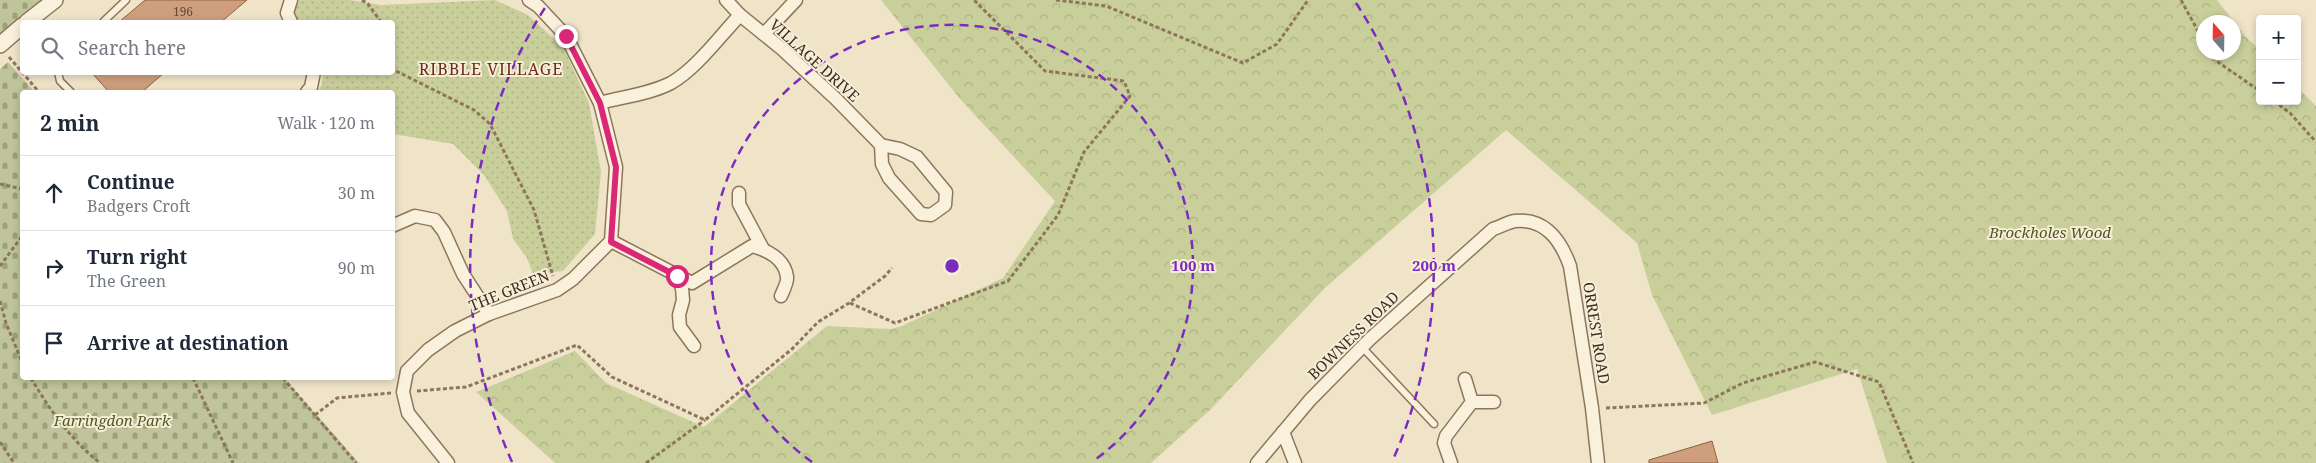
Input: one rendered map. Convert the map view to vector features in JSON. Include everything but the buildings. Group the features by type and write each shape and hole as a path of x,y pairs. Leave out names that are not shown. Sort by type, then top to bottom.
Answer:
{"street":[{"path":"30,20 55,0"},
{"path":"290,20 287,13 291,0"},
{"path":"529,0 538,6 566,36 600,103 616,167 611,242 692,283 752,246 763,249 778,258 788,278 781,296"},
{"name":"VILLAGE DRIVE","path":"726,0 740,15 764,34 836,99 881,145"},
{"path":"764,34 796,0"},
{"path":"600,103 652,90 670,83 685,72 740,15"},
{"path":"3,49 20,28"},
{"path":"309,90 313,75"},
{"path":"881,145 900,149 917,156 946,192 945,205 931,215 921,214 889,178 882,164 881,145"},
{"path":"739,193 739,204 763,249"},
{"path":"395,225 415,216 435,220 444,232 463,274 489,314"},
{"name":"BOWNESS ROAD","path":"1257,463 1310,400 1362,346 1494,229 1515,221 1535,223"},
{"name":"ORREST ROAD","path":"1535,223 1552,233 1564,248 1570,266 1592,408 1598,463"},
{"name":"THE GREEN","path":"403,392 407,371 428,350 455,331 489,314 557,290 574,278 611,242"},
{"path":"677,276 684,300 680,315 680,327 694,346"},
{"path":"1465,379 1472,402"},
{"path":"403,392 408,413 448,463"},
{"path":"1472,402 1494,402"},
{"path":"1451,463 1444,443 1446,436 1472,402"},
{"path":"1283,432 1295,463"}],"lane":[{"path":"104,20 126,0"},
{"path":"59,75 60,81 69,90"},
{"path":"1362,346 1434,424"}],"path":[{"path":"362,0 368,4 379,20"},
{"path":"850,303 895,323 1008,281 1058,215 1084,152 1130,96 1124,81 1045,71 974,0"},
{"path":"1056,0 1106,6 1243,63 1276,44 1308,0"},
{"path":"2181,0 2196,27"},
{"path":"3,49 20,69"},
{"path":"2215,60 2256,89"},
{"path":"395,70 474,110 490,124 534,210 557,290"},
{"path":"25,75 38,90"},
{"path":"2279,105 2290,113 2316,142"},
{"path":"0,184 20,188"},
{"path":"0,266 20,239"},
{"path":"0,260 5,258"},
{"path":"646,463 705,420 792,349 818,322 850,303 885,276 892,268"},
{"path":"0,301 6,323 20,357"},
{"path":"315,415 337,398 466,387 577,345 612,377 705,420"},
{"path":"1592,408 1704,404 1743,383 1815,362 1879,382 1913,463"},
{"path":"32,380 47,404 82,449 100,463"},
{"path":"194,380 233,463"},
{"path":"285,380 356,463"},
{"path":"0,442 14,463"}],"green space":[{"path":"0,0 44,0 0,35"},
{"path":"299,0 350,0 381,5 495,0 528,15 563,47 589,103 601,172 595,234 563,271 533,274 527,258 513,239 507,211 484,175 453,144 395,134 395,90 319,90 323,75 395,75 395,20 297,20 293,15"},
{"name":"Brockholes Wood","path":"881,0 2217,0 2229,15 2196,15 2196,60 2241,60 2241,31 2256,46 2256,105 2301,105 2301,91 2316,106 2316,463 1887,463 1857,369 1712,415 1652,295 1637,243 1506,130 1325,288 1210,410 1151,463 555,463 476,392 575,351 606,383 704,427 827,326 891,329 902,326 1003,278 1055,201 960,99"},
{"name":"Farringdon Park","path":"8,62 33,90 20,90 20,380 286,380 359,463 0,463 0,69"}],"district":[{"name":"RIBBLE VILLAGE","path":"491,69"}],"route":[{"path":"566,36 600,103 616,167 611,242 677,276"}]}
